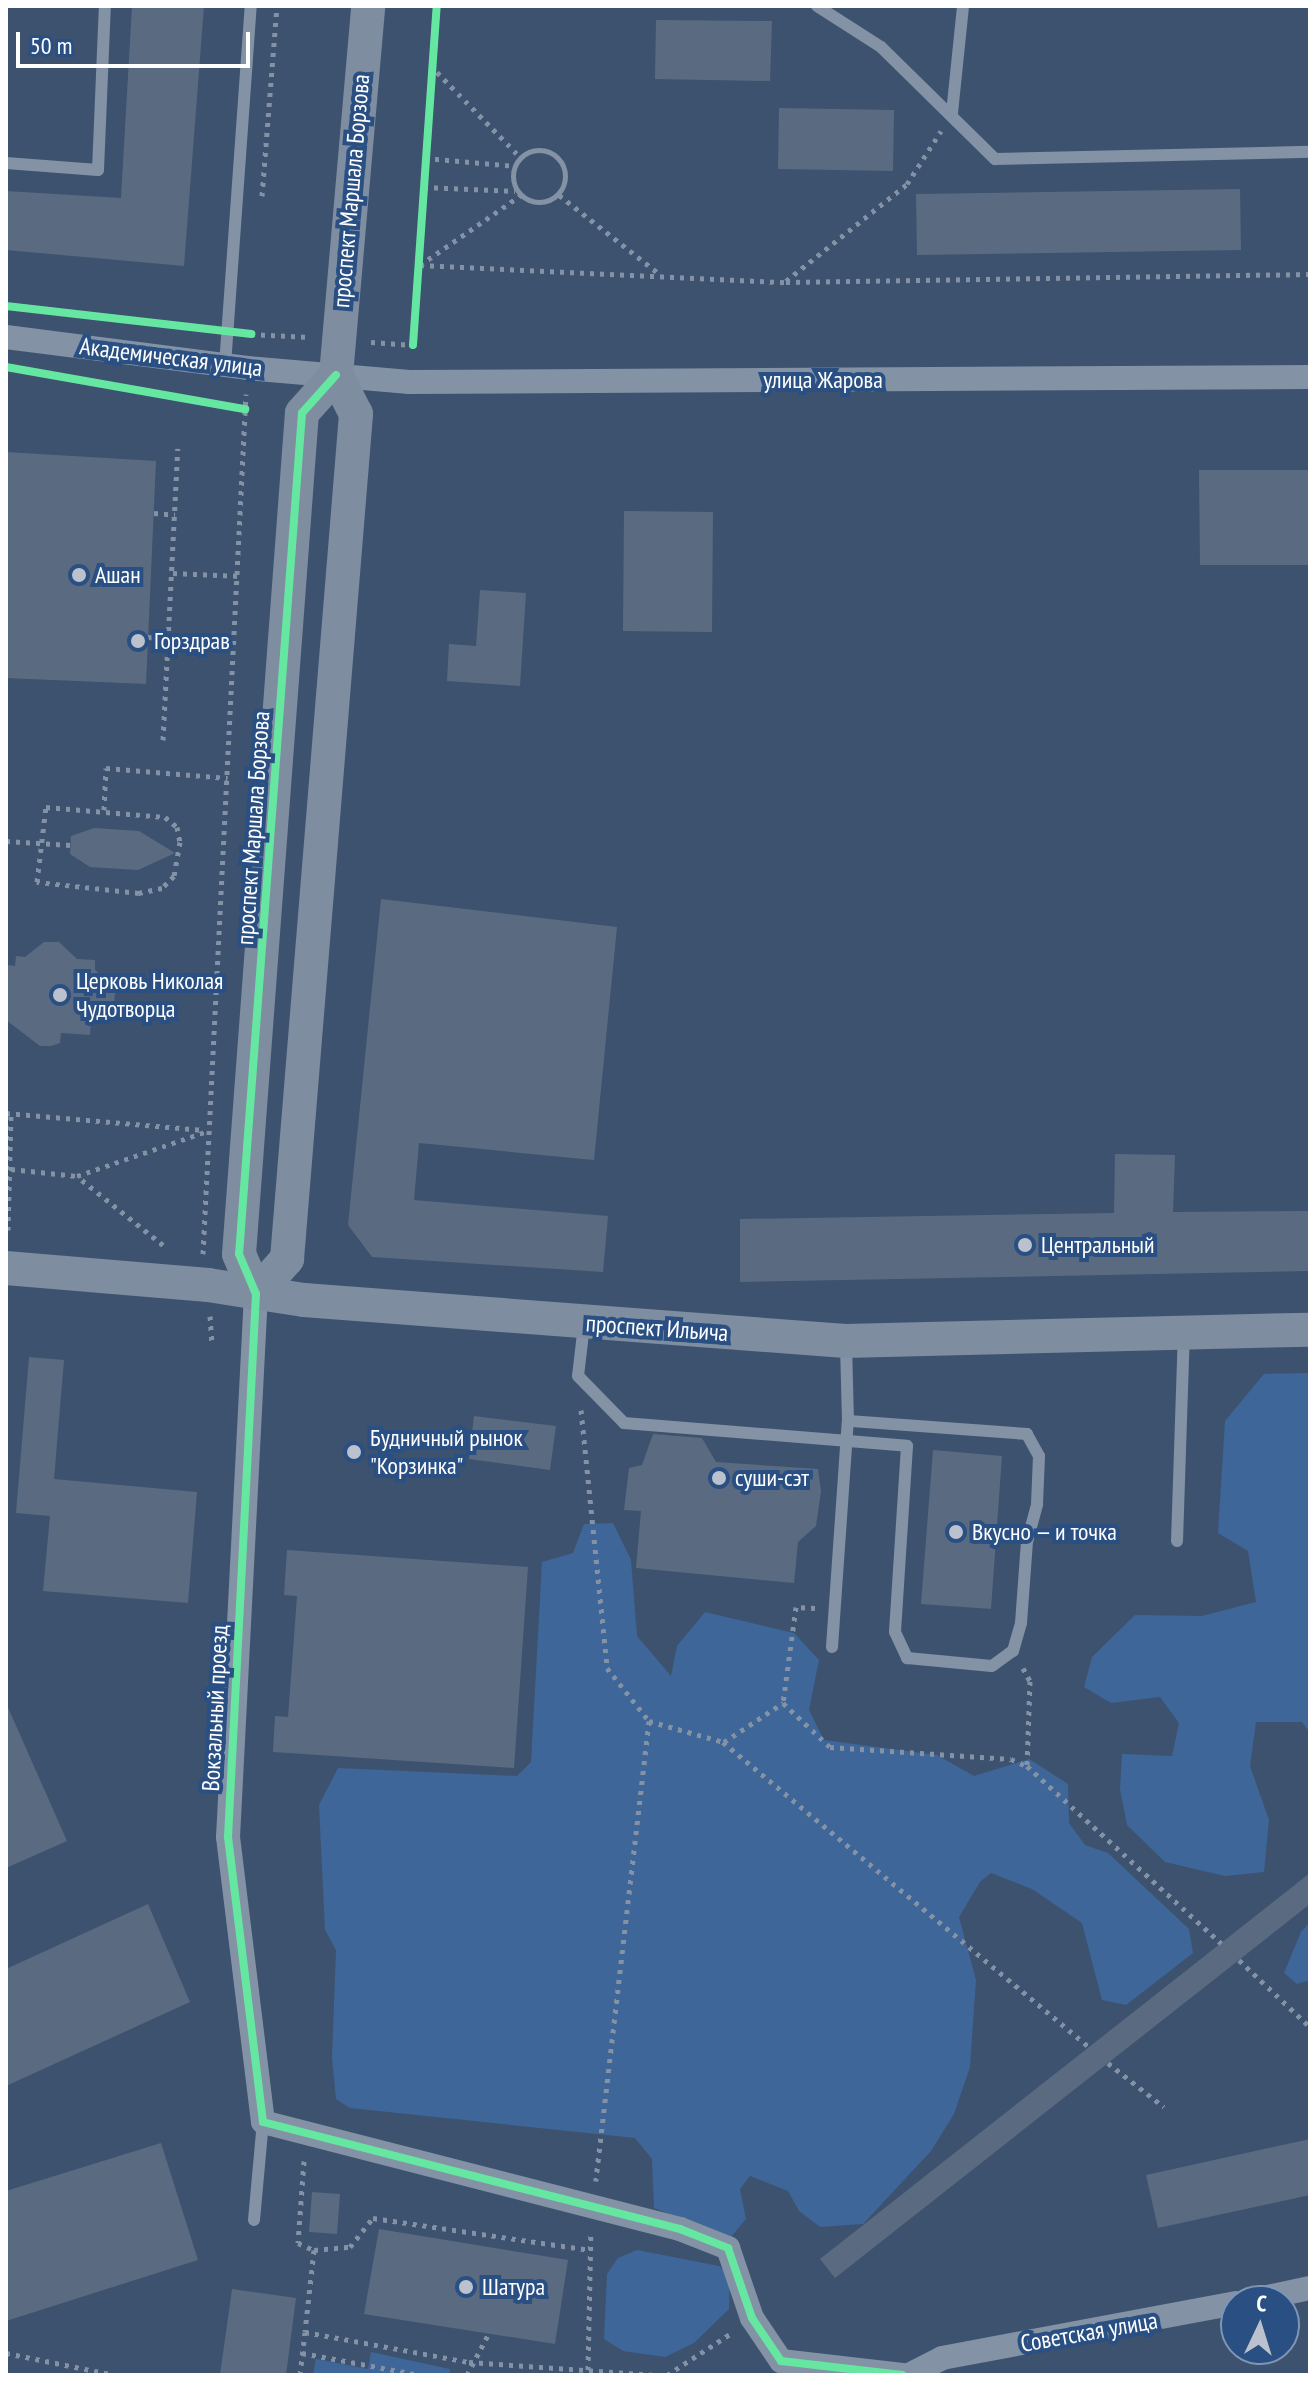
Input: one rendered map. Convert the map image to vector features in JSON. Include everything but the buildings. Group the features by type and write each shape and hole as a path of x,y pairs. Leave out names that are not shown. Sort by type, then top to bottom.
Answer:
{"street":[{"name":"проспект Маршала Борзова","path":"256,1294 239,1254 302,413 336,375 368,6"},
{"name":"Академическая улица","path":"6,337 236,366 336,375"},
{"name":"улица Жарова","path":"336,375 409,382 1310,377"},
{"path":"256,1294 287,1259 356,414 336,375"},
{"name":"проспект Ильича","path":"6,1268 584,1323 845,1341 1310,1330"},
{"name":"Вокзальный проезд","path":"256,1294 228,1837 263,2122"},
{"path":"263,2122 593,2205 680,2229 728,2248 752,2318 781,2361 902,2375"},
{"name":"Советская улица","path":"909,2375 942,2358 1220,2306"}],"lane":[{"path":"6,163 98,170 105,6"},
{"path":"236,366 227,331 251,6"},
{"path":"817,6 881,47 952,113 995,159 1310,152"},
{"path":"952,113 963,6"},
{"path":"584,1323 578,1376 624,1423 907,1446 895,1632 907,1658 992,1666 1013,1651 1037,1504 1039,1456 1027,1434 848,1421"},
{"path":"1177,1541 1184,1335"},
{"path":"832,1647 848,1421 845,1341"},
{"path":"254,2220 263,2122"}],"path":[{"path":"261,209 277,6"},
{"path":"429,80 432,50"},
{"path":"430,65 521,158"},
{"path":"786,282 907,184 952,113"},
{"path":"423,202 426,142"},
{"path":"424,187 518,193 539,203 559,195 566,176 558,158 540,150 521,158 515,166 518,193"},
{"path":"425,158 515,166"},
{"path":"420,265 518,193"},
{"path":"559,195 659,274"},
{"path":"418,278 420,249"},
{"path":"420,265 786,282 1310,274"},
{"path":"212,1343 202,1251 240,576 245,409 236,366 251,334 252,318"},
{"path":"227,331 251,334"},
{"path":"413,345 414,332"},
{"path":"230,406 245,409"},
{"path":"163,740 178,448"},
{"path":"154,513 175,515"},
{"path":"173,573 240,576"},
{"path":"148,637 169,639"},
{"path":"104,810 106,768 228,778"},
{"path":"46,807 155,814 177,827 178,858 174,876 162,888 139,893 37,882 42,844 46,807"},
{"path":"6,841 71,845"},
{"path":"8,1230 11,1169 9,1113 208,1131"},
{"path":"11,1169 77,1176 208,1131"},
{"path":"77,1176 163,1245"},
{"path":"578,1376 607,1668 649,1721 723,1742 1089,2047"},
{"path":"723,1742 783,1703 796,1607 834,1609"},
{"path":"1013,1651 1030,1681 1027,1766"},
{"path":"783,1703 830,1747 1011,1759 1027,1766 1221,1943"},
{"path":"588,2370 589,2250 593,2205 649,1721"},
{"path":"1239,1960 1310,2027"},
{"path":"1108,2063 1164,2107"},
{"path":"263,2122 304,2158 298,2243 314,2250 350,2247 373,2218 589,2250"},
{"path":"300,2375 314,2250"},
{"path":"667,2375 752,2318"},
{"path":"305,2332 469,2362 653,2375"},
{"path":"467,2375 469,2362 488,2335"},
{"path":"6,2353 115,2375"},
{"path":"302,2353 353,2360 420,2375"}],"shaded area":[{"path":"1310,1373 1310,1733 1302,1722 1256,1722 1250,1766 1269,1820 1264,1872 1225,1876 1165,1862 1127,1825 1120,1789 1122,1754 1172,1756 1179,1723 1160,1697 1111,1703 1084,1687 1092,1657 1135,1615 1202,1616 1256,1602 1248,1551 1218,1533 1225,1421 1264,1374"},
{"path":"613,1523 631,1560 637,1636 671,1676 677,1646 705,1612 794,1633 819,1660 809,1710 824,1740 937,1755 974,1776 1029,1759 1068,1784 1069,1823 1085,1845 1108,1853 1189,1929 1193,1953 1126,2005 1102,2000 1082,1923 1032,1889 991,1873 980,1882 959,1917 976,1980 970,2067 954,2114 931,2151 863,2224 820,2227 799,2211 788,2191 750,2176 740,2189 746,2219 730,2238 654,2208 652,2159 635,2138 350,2108 336,2099 332,2058 336,1950 325,1930 319,1805 338,1768 517,1776 531,1762 542,1562 573,1553 584,1524"},
{"path":"1310,1922 1310,1980 1297,1984 1284,1973 1301,1932"},
{"path":"637,2250 719,2266 730,2276 729,2309 694,2343 665,2357 623,2351 604,2339 607,2274 618,2258"},
{"path":"371,2352 450,2369 449,2375 313,2375 316,2359 368,2369"}],"cycle path":[{"path":"413,345 437,6"},
{"path":"6,306 251,334"},
{"path":"6,367 245,409"},
{"path":"336,375 302,413 239,1254 256,1294 228,1837 263,2122 680,2229 728,2248 752,2318 781,2361 902,2375"}],"place":[{"name":"Ашан","path":"79,575"},
{"name":"Горздрав","path":"138,641"},
{"name":"Церковь Николая Чудотворца","path":"60,995"},
{"name":"Центральный","path":"1025,1245"},
{"name":"Будничный рынок \"Корзинка\"","path":"354,1452"},
{"name":"суши-сэт","path":"719,1478"},
{"name":"Вкусно — и точка","path":"956,1532"},
{"name":"Шатура","path":"466,2287"}]}
